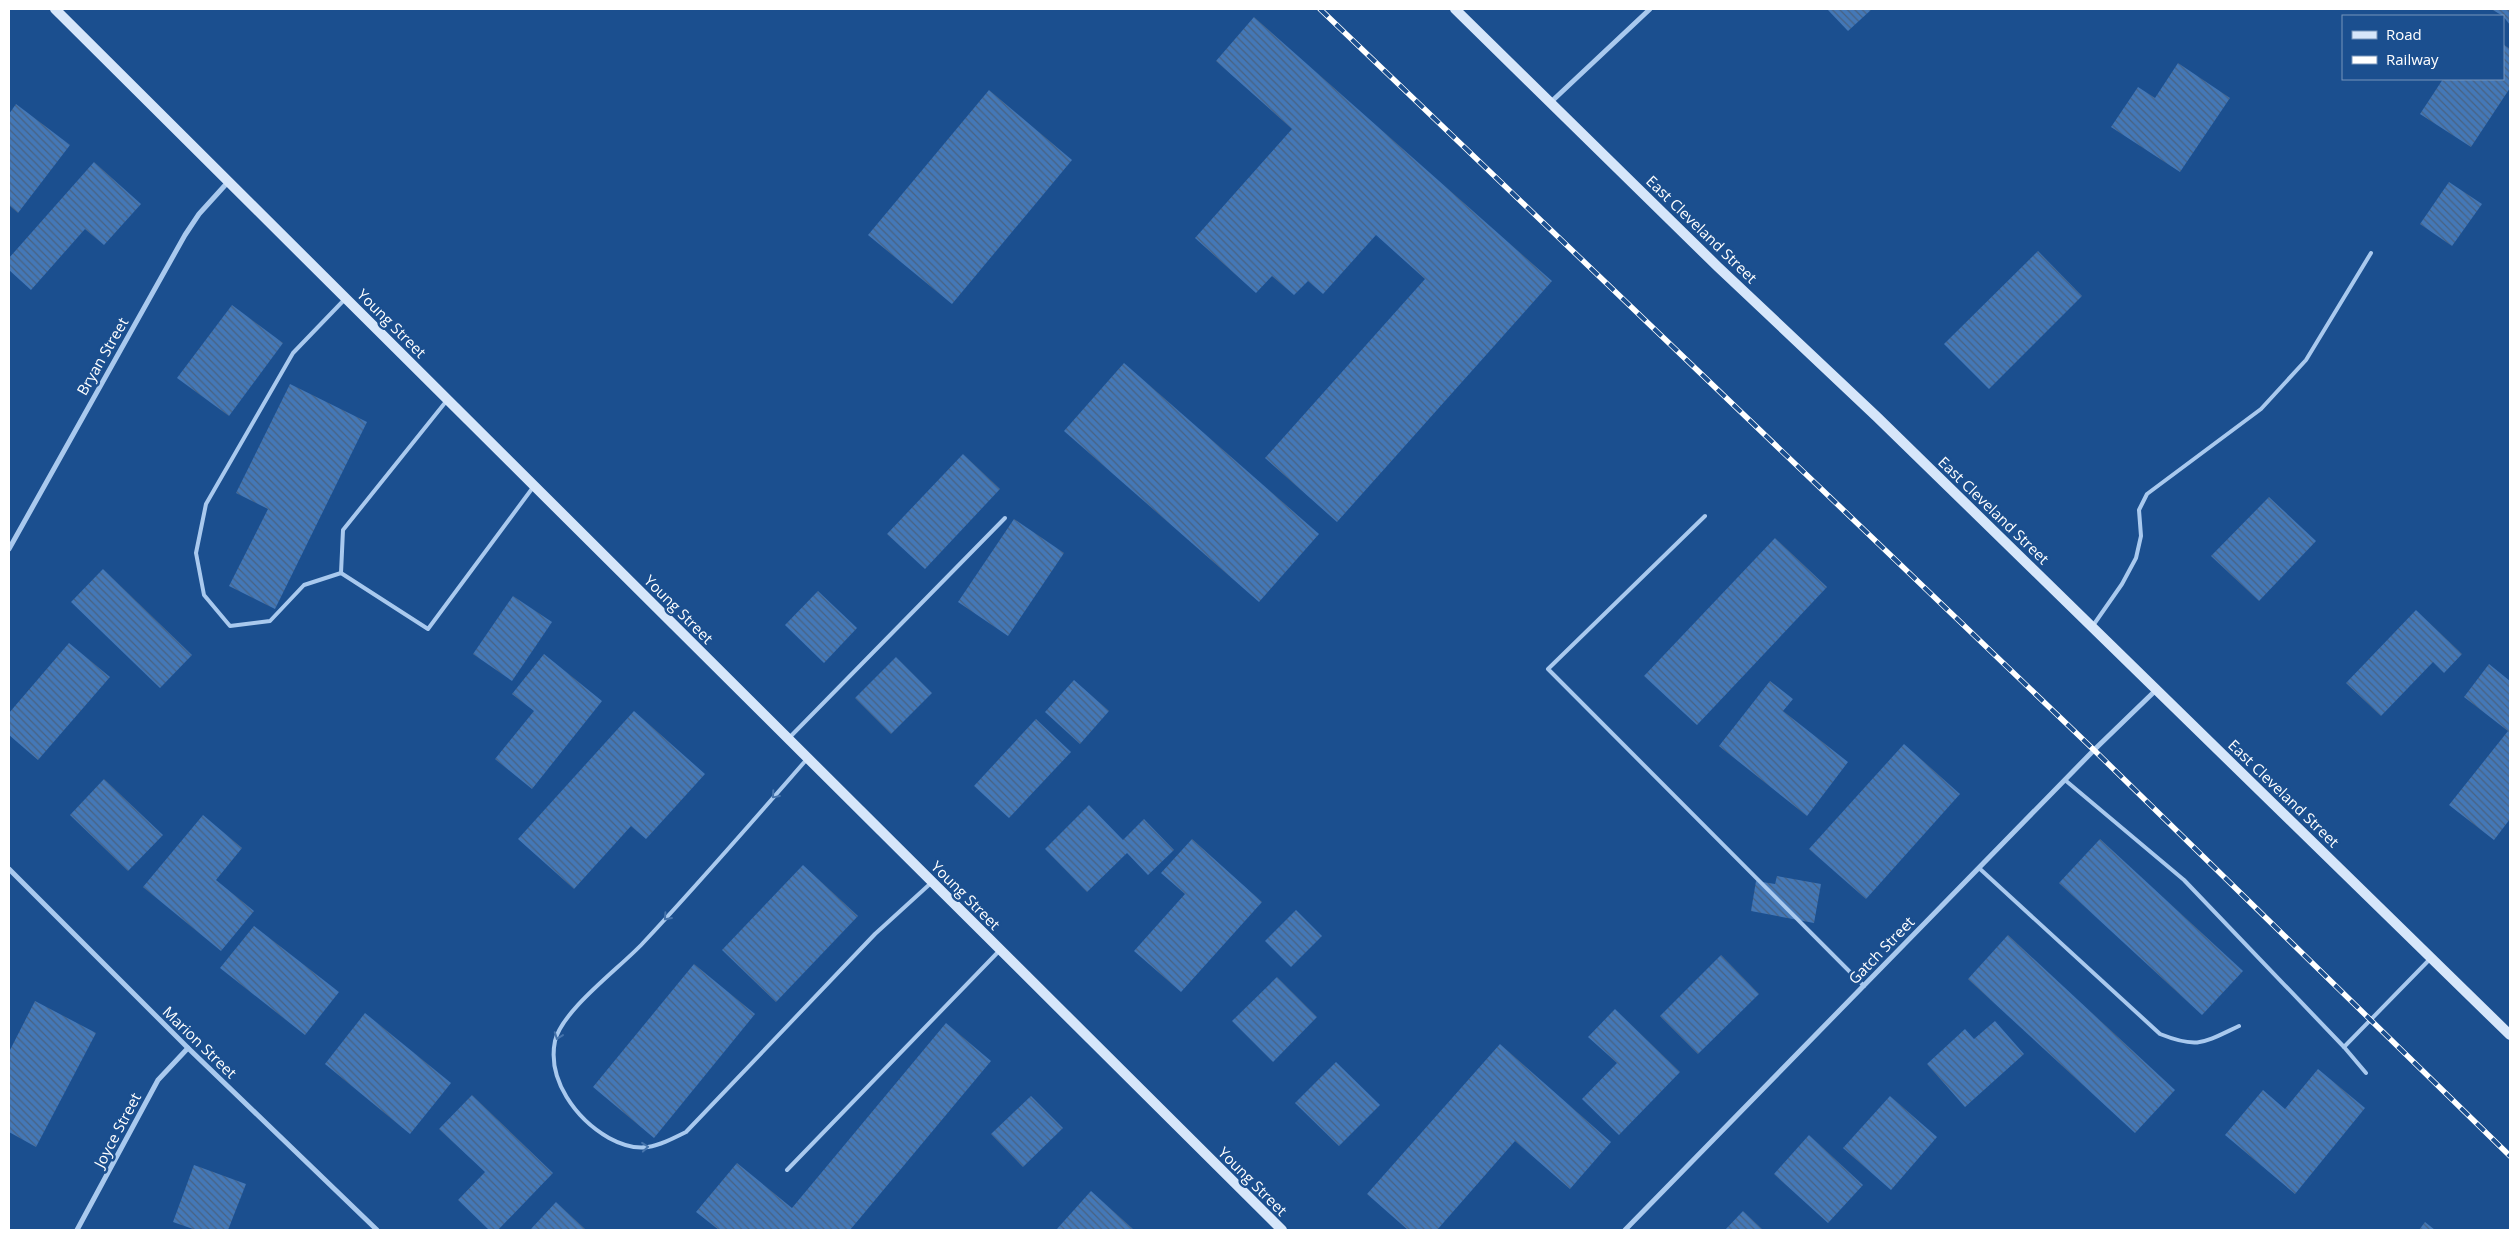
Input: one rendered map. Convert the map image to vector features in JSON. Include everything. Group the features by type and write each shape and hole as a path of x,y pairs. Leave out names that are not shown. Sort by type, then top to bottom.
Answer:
{"main road":[{"name":"Young Street","path":"56,9 1282,1230"},
{"name":"East Cleveland Street","path":"1455,9 1718,267 1878,417 2510,1035"}],"street":[{"path":"1551,102 1650,9"},
{"name":"Bryan Street","path":"9,549 39,492 185,235 199,214 228,182"},
{"name":"Gatch Street","path":"1625,1230 2065,780 2157,689"},
{"name":"Marion Street","path":"9,869 188,1048 377,1230"},
{"name":"Joyce Street","path":"78,1230 158,1080 188,1048"}],"lane":[{"path":"2092,627 2122,584 2136,558 2141,536 2139,510 2147,494 2261,410 2306,360 2371,253"},
{"path":"341,573 304,585 270,621 230,626 204,595 196,553 206,504 293,353 346,298"},
{"path":"341,573 343,530 448,400"},
{"path":"341,573 428,629 534,486"},
{"path":"1705,516 1548,669 1864,986"},
{"path":"788,740 1005,518"},
{"path":"807,759 642,945 563,1024 555,1041 554,1065 559,1084 582,1117 607,1137 625,1146 643,1149 660,1145 686,1132 874,934 932,882"},
{"path":"2065,780 2184,880 2344,1047 2366,1073"},
{"path":"1979,868 2160,1034 2184,1043 2203,1043 2239,1026"},
{"path":"787,1170 1000,950"},
{"path":"2344,1047 2431,957"}],"building":[{"path":"1827,9 1872,9 1848,31"},
{"path":"2491,9 2510,9 2510,25 2504,15"},
{"path":"1254,17 1552,281 1337,522 1265,458 1425,279 1376,235 1323,294 1308,281 1294,295 1272,276 1256,293 1195,238 1292,129 1216,61"},
{"path":"2504,45 2510,49 2510,88 2471,147 2420,114 2442,80 2504,80"},
{"path":"2178,63 2230,98 2180,172 2111,127 2138,87 2155,98"},
{"path":"989,90 1072,160 952,304 868,235"},
{"path":"16,104 70,145 18,213 9,205 9,114"},
{"path":"94,162 141,204 104,245 85,229 31,290 9,270 9,258"},
{"path":"2449,182 2482,204 2452,246 2420,224"},
{"path":"2038,251 2082,296 1989,389 1944,344"},
{"path":"232,305 283,343 229,416 177,378"},
{"path":"1124,363 1319,534 1259,602 1064,431"},
{"path":"290,384 367,422 275,609 229,586 268,509 236,493"},
{"path":"963,454 1000,489 925,569 887,534"},
{"path":"2269,497 2316,541 2259,601 2211,556"},
{"path":"1014,519 1064,553 1008,636 958,602"},
{"path":"1775,538 1827,587 1697,725 1644,676"},
{"path":"103,569 192,655 160,688 71,602"},
{"path":"818,591 857,628 824,663 785,625"},
{"path":"513,596 552,622 512,681 473,654"},
{"path":"2416,610 2462,654 2444,673 2433,662 2381,716 2346,683"},
{"path":"69,643 110,677 38,760 9,735 9,713"},
{"path":"544,654 602,701 532,789 495,759 534,711 512,694"},
{"path":"896,657 932,693 891,734 855,698"},
{"path":"2489,664 2510,681 2510,819 2494,840 2449,805 2508,731 2464,697"},
{"path":"1074,680 1109,711 1080,744 1045,712"},
{"path":"1770,681 1793,699 1783,711 1848,762 1807,816 1719,746"},
{"path":"634,711 705,774 646,839 631,826 574,889 518,839"},
{"path":"1036,719 1071,752 1009,818 974,786"},
{"path":"1904,744 1960,794 1866,899 1809,849"},
{"path":"104,779 163,835 128,871 70,815"},
{"path":"1089,805 1123,840 1144,819 1174,850 1148,875 1127,853 1087,892 1045,849"},
{"path":"203,815 242,848 216,880 254,911 221,951 143,887"},
{"path":"1192,839 1262,902 1181,992 1134,951 1185,894 1161,873"},
{"path":"2100,839 2243,971 2202,1015 2059,883"},
{"path":"803,865 858,916 776,1002 722,950"},
{"path":"1777,876 1821,884 1814,923 1751,911 1756,881 1775,884"},
{"path":"1296,910 1322,936 1291,967 1265,941"},
{"path":"254,926 339,992 305,1035 220,968"},
{"path":"2008,935 2175,1090 2135,1133 1968,979"},
{"path":"1721,955 1759,994 1698,1054 1660,1016"},
{"path":"694,964 755,1014 654,1138 593,1087"},
{"path":"1277,977 1317,1017 1273,1062 1232,1021"},
{"path":"35,1001 96,1033 36,1147 9,1132 9,1052"},
{"path":"1615,1009 1680,1072 1619,1135 1582,1099 1617,1063 1588,1037"},
{"path":"365,1013 451,1083 410,1134 325,1064"},
{"path":"1995,1021 2024,1054 1965,1107 1927,1064 1965,1029 1974,1039"},
{"path":"946,1023 991,1061 850,1230 719,1230 696,1212 737,1163 792,1208"},
{"path":"1500,1044 1611,1142 1570,1189 1515,1141 1437,1230 1408,1230 1367,1194"},
{"path":"1336,1062 1380,1105 1339,1146 1295,1103"},
{"path":"2318,1069 2365,1108 2295,1194 2225,1135 2263,1090 2285,1109"},
{"path":"472,1095 553,1173 498,1230 489,1230 458,1200 485,1172 439,1129"},
{"path":"1031,1096 1063,1128 1023,1167 991,1134"},
{"path":"1890,1096 1937,1137 1891,1190 1843,1148"},
{"path":"1809,1135 1863,1185 1828,1223 1774,1174"},
{"path":"194,1165 246,1184 228,1230 196,1230 173,1222"},
{"path":"1091,1191 1134,1230 1056,1230"},
{"path":"556,1202 586,1230 530,1230"},
{"path":"1743,1211 1763,1230 1725,1230"},
{"path":"2425,1222 2435,1230 2419,1230"}],"railway":[{"path":"1320,9 2094,750 2510,1156"}]}
